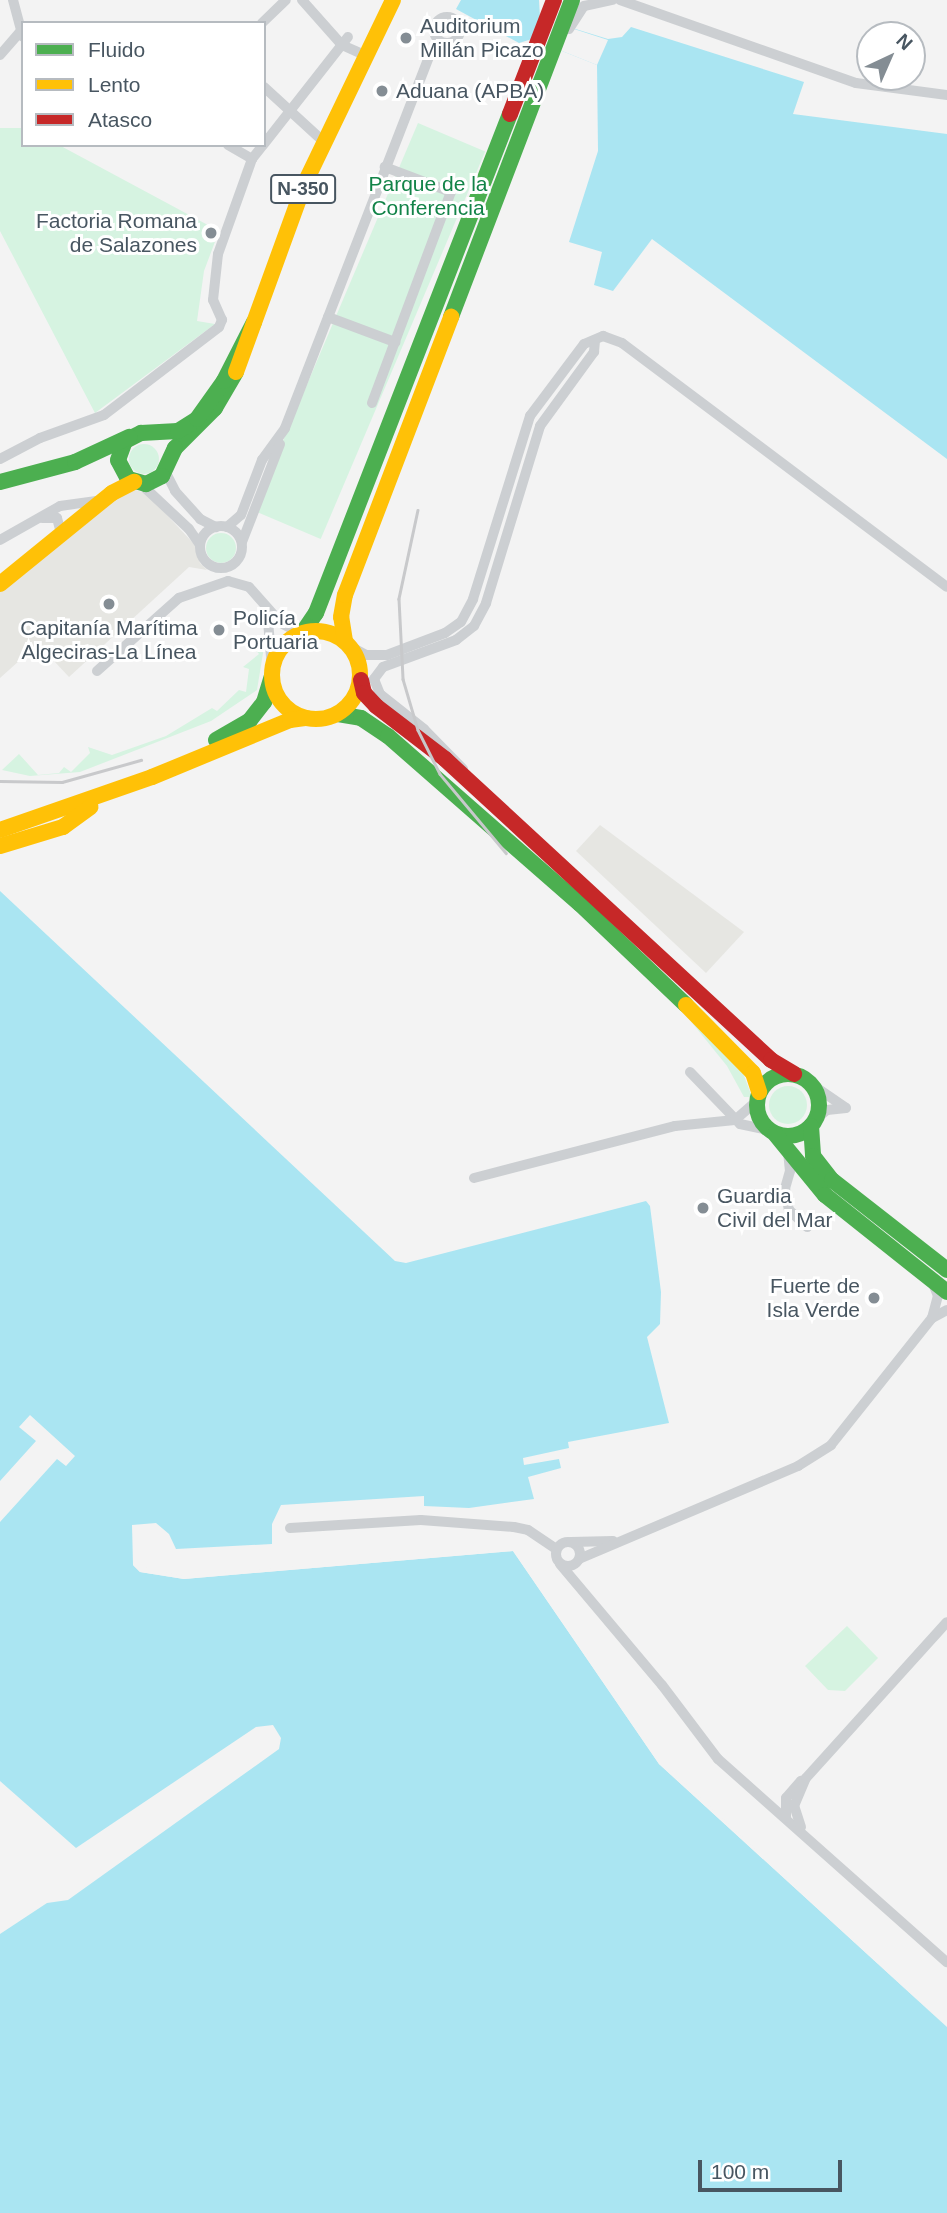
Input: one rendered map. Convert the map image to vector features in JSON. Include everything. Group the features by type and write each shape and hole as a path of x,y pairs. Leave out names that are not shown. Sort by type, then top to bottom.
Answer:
{"main road":[{"name":"N-350","path":"0,584 112,493 136,483 152,483 223,395 243,358 289,221 386,0"},
{"name":"N-350","path":"361,57 393,0"},
{"path":"0,816 237,730 264,702 281,647 302,633 317,613 553,0"},
{"path":"572,0 345,595 341,617 348,644 368,699 479,791 771,1060 811,1084 819,1101 813,1123 813,1156 832,1180 947,1270"},
{"name":"N-350","path":"129,437 178,431 197,419 224,381 254,322"},
{"path":"147,433 163,442 167,465"},
{"path":"0,482 101,451 129,437"},
{"path":"0,578 111,488 129,437"},
{"path":"101,451 136,483"},
{"path":"302,633 327,632 348,644"},
{"path":"272,673 280,701 307,718"},
{"path":"338,714 355,696 360,680"},
{"path":"0,830 113,791 289,720 338,714 361,718 388,736 580,904 732,1049 753,1073 761,1121 825,1195 947,1292"},
{"path":"6,845 63,827 113,791"},
{"path":"6,845 28,821"},
{"path":"758,1097 775,1076 794,1074"},
{"path":"772,1132 794,1135 813,1123"}],"street":[{"path":"0,55 21,35 13,0"},
{"path":"264,21 286,0"},
{"path":"302,0 361,57"},
{"path":"547,68 559,54 578,11 591,3 612,0"},
{"path":"620,0 856,83 947,95"},
{"path":"136,483 190,529 206,562 221,569 240,558 242,542 285,428 430,55 434,30 441,19 457,22 459,34 430,55"},
{"path":"434,30 438,40 447,43"},
{"path":"266,142 345,41"},
{"path":"266,89 289,113 324,142"},
{"path":"231,147 252,159"},
{"path":"0,459 40,438 104,415 219,327 220,315 213,309 218,254 252,159 262,147"},
{"path":"372,403 451,192 385,167"},
{"path":"328,317 395,342"},
{"path":"348,644 373,656 387,655 461,622 473,598 530,416 584,344 607,336 622,343 947,587"},
{"path":"479,791 454,756 376,691 374,679 387,665 462,637 481,615 536,435 594,352 595,340"},
{"path":"200,545 206,532 241,515 262,460 285,428"},
{"path":"167,465 175,491 200,519 221,527 242,542"},
{"path":"0,540 60,506 95,501"},
{"path":"42,518 57,518 60,529"},
{"path":"97,671 186,594 236,581 254,592 267,609 290,630 302,633"},
{"path":"267,609 272,673"},
{"path":"690,1072 734,1120"},
{"path":"811,1084 851,1111 827,1110 813,1123"},
{"path":"734,1120 758,1097"},
{"path":"474,1178 675,1126 734,1120 772,1132"},
{"path":"787,1150 789,1210 807,1227"},
{"path":"561,1564 569,1566 613,1541 717,1502 822,1452 853,1422 932,1318 938,1296 931,1278"},
{"path":"932,1318 947,1310"},
{"path":"290,1528 421,1520 514,1527 556,1549 561,1564 718,1759 746,1787 807,1835 947,1962"},
{"path":"556,1549 571,1542 613,1541"},
{"path":"571,1542 578,1547 583,1588"},
{"path":"746,1787 772,1802 788,1796 947,1622"},
{"path":"807,1778 794,1806 807,1835"},
{"path":"786,1818 788,1796"}],"shaded area":[{"path":"128,488 146,493 196,546 200,563 207,570 189,567 69,677 38,644 0,678 0,588"},
{"path":"600,825 744,932 706,973 576,851"}],"green space":[{"name":"Parque de la Conferencia","path":"418,123 485,152 321,539 254,511"},
{"path":"0,128 21,128 21,147 63,147 219,231 204,271 197,321 215,324 95,413 0,231"},
{"path":"144,444 155,448 159,459 155,470 144,474 133,470 129,459 133,448"},
{"path":"221,533 231,538 236,548 231,558 221,563 211,558 206,548 211,538"},
{"path":"260,645 264,647 257,690 211,721 80,772 30,776 2,770 19,754 38,775 59,773 64,767 71,772 90,753 88,747 112,755 166,736 212,708 217,711 239,690 246,692 249,669 243,667 259,654 255,649"},
{"path":"689,1019 743,1073 752,1097 744,1097 727,1066"},
{"path":"788,1086 801,1092 807,1105 801,1118 788,1124 775,1118 769,1105 775,1092"},
{"path":"847,1626 878,1658 845,1691 828,1690 805,1666"}],"water":[{"path":"461,0 539,0 540,18 608,39 622,37 631,27 804,82 793,114 947,134 947,459 652,239 613,291 594,285 602,252 569,242 598,151 597,65 532,39 519,43 456,9"},
{"path":"0,891 395,1261 406,1263 646,1201 650,1206 661,1292 660,1324 647,1337 669,1423 568,1442 569,1448 523,1458 524,1465 559,1459 561,1468 528,1477 534,1499 469,1508 424,1506 424,1496 281,1505 272,1524 272,1544 176,1549 169,1534 156,1523 132,1525 133,1565 140,1572 184,1579 513,1551 659,1764 947,2027 947,2213 0,2213 0,1934 47,1903 68,1900 279,1749 281,1738 273,1725 256,1727 76,1848 0,1781 0,1522 57,1459 66,1466 75,1456 30,1415 19,1427 36,1441 0,1481"}],"pier":[{"path":"540,18 608,40 597,65 532,39"},
{"path":"515,1548 662,1762 947,2027 659,1764 513,1551 184,1579 140,1572 133,1565 184,1576"}],"railway":[{"path":"418,510 399,599 403,679 418,730 440,774 506,853"},
{"path":"0,781 62,782 141,760"}],"traffic: fast":[{"path":"451,317 572,0"},
{"path":"303,632 316,613 510,114"},
{"path":"236,372 215,408 175,448 162,476 146,484 128,479 118,460 125,441 141,433 178,431 197,419 224,381 254,322"},
{"path":"0,482 75,462 129,437"},
{"path":"216,740 250,720 264,702 272,676"},
{"path":"338,714 361,718 388,736 580,904 686,1005"},
{"path":"782,1074 794,1074 810,1083 817,1093 819,1105 817,1117 810,1127 794,1136 782,1136 771,1131 762,1122 757,1111 757,1099 762,1088 771,1079 782,1074"},
{"path":"811,1126 813,1156 832,1180 947,1270"},
{"path":"775,1134 825,1195 947,1292"}],"traffic: slow":[{"path":"236,372 304,185 393,0"},
{"path":"345,641 341,617 345,595 451,317"},
{"path":"0,584 112,493 134,482"},
{"path":"307,631 325,631 341,638 353,650 360,666 360,675 360,684 353,700 341,712 325,719 307,719 291,712 279,700 272,684 272,666 279,650 291,638 307,631"},
{"path":"0,830 152,777 290,720 307,718"},
{"path":"0,846 63,827 91,807"},
{"path":"686,1005 753,1073 759,1092"}],"traffic: jam":[{"path":"510,114 554,0"},
{"path":"361,680 364,693 376,706 445,759 771,1060 794,1074"}],"place":[{"name":"Auditorium Millán Picazo","path":"406,38"},
{"name":"Aduana (APBA)","path":"382,91"},
{"name":"Factoria Romana de Salazones","path":"211,233"},
{"name":"Capitanía Marítima Algeciras-La Línea","path":"109,604"},
{"name":"Policía Portuaria","path":"219,630"},
{"name":"Guardia Civil del Mar","path":"703,1208"},
{"name":"Fuerte de Isla Verde","path":"874,1298"}]}
